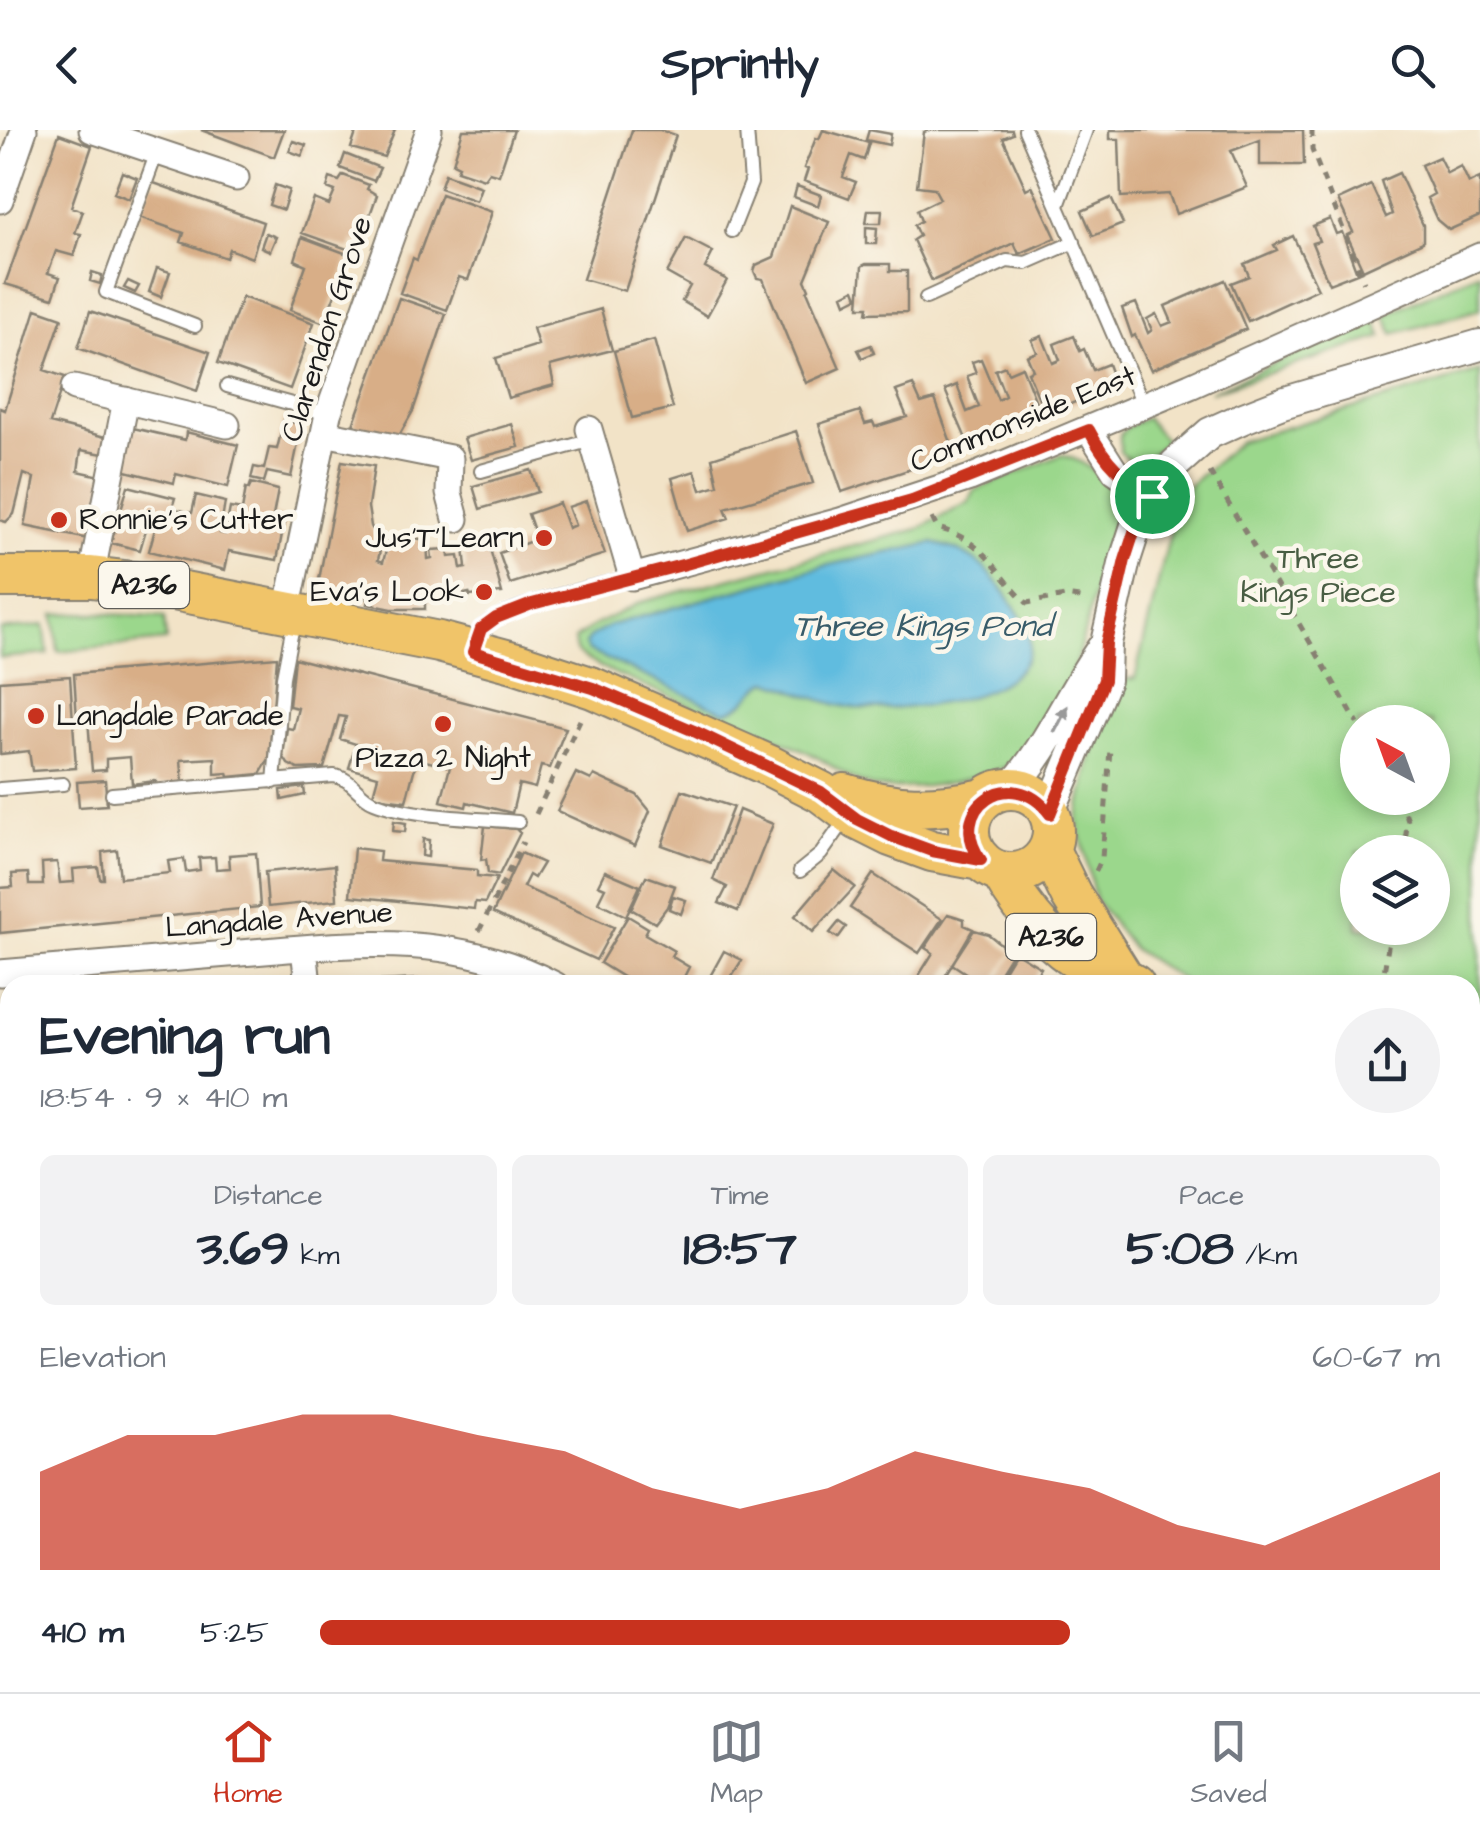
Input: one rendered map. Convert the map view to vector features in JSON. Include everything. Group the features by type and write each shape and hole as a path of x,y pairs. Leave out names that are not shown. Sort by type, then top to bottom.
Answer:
{"main road":[{"name":"A236","path":"0,577 91,576 291,612 473,652 593,688 694,731 891,836 991,866 1020,906 1060,946 1088,966 1110,975"},
{"path":"1028,792 1040,800 1049,832 1027,870 991,866 970,836 970,823 996,795 1028,792"},
{"name":"A236","path":"835,803 845,794 882,806 920,809 996,795"},
{"name":"A236","path":"1049,832 1071,895 1123,975"}],"street":[{"path":"0,200 24,130"},
{"path":"92,130 236,178"},
{"name":"Clarendon Grove","path":"291,612 326,424 429,130"},
{"name":"Commonside East","path":"632,577 912,500 1089,430 1480,256"},
{"path":"1049,832 1104,680 1106,643 1136,526 1175,464 1210,433 1282,403 1480,345"},
{"path":"74,388 227,425"},
{"path":"91,576 126,400"},
{"path":"326,424 450,458 448,493 456,519"},
{"path":"1089,430 1115,471 1152,496"},
{"path":"590,434 632,577"},
{"path":"996,795 1042,751 1080,678 1106,643"},
{"name":"Langdale Avenue","path":"0,973 402,943 453,948 505,962 533,975"},
{"path":"304,948 307,975"}],"lane":[{"path":"732,232 751,183 747,130"},
{"path":"1025,130 1144,406"},
{"path":"1058,206 1086,130"},
{"path":"157,152 106,292 196,326"},
{"path":"926,298 1008,261 1026,264 1074,242"},
{"path":"227,386 326,424"},
{"path":"482,470 590,434"},
{"name":"Commonside East","path":"473,652 481,629 496,618 632,577"},
{"path":"274,782 291,612"},
{"path":"112,794 343,777 370,801 518,822"},
{"path":"0,789 63,784"},
{"path":"800,871 821,854 835,803"}],"path":[{"path":"1312,130 1312,150 1366,286"},
{"path":"1202,464 1210,471 1347,705"},
{"path":"932,518 937,528 966,538 982,550 1027,603 1064,596 1092,601"},
{"path":"1088,883 1102,858 1111,742"},
{"path":"1384,975 1388,945"}],"green space":[{"path":"1480,272 1480,309 1393,334 1385,314"},
{"path":"1375,319 1382,337 1210,392"},
{"name":"Three Kings Piece","path":"1480,371 1480,975 1174,975 1132,948 1095,899 1077,819 1090,761 1120,680 1135,678 1173,521 1187,487 1240,441"},
{"path":"1146,418 1166,441 1144,461 1131,462 1120,452 1120,435"},
{"path":"1061,455 1087,466 1108,486 1116,503 1115,522 1076,661 1056,712 1022,756 995,771 936,785 872,786 801,749 608,670 576,650 575,639 641,602 918,529 969,502 975,490"},
{"path":"54,614 164,618 166,641 58,652"},
{"path":"44,625 48,654 0,658 0,630"}],"water":[{"name":"Three Kings Pond","path":"933,543 956,550 983,567 1006,594 1028,632 1027,657 1015,673 998,686 975,695 924,706 856,708 822,701 768,681 740,705 725,712 589,651 585,644 611,625 824,566"}],"building":[{"path":"201,130 284,130 274,157"},
{"path":"357,130 395,130 384,157 351,148"},
{"path":"463,130 514,130 499,175 489,172 484,179 457,170 459,166 453,163"},
{"path":"632,130 660,130 676,135 625,291 583,279"},
{"path":"823,130 869,143 864,160 851,155 843,177 856,182 849,198 804,181 808,169 804,168"},
{"path":"869,130 891,134 889,145 866,140"},
{"path":"1012,130 1013,134 1003,138 1026,189 1032,186 1056,238 1019,254 1014,243 932,281 913,240 919,236 914,225 921,221 917,210 940,199 934,188 917,186 924,132"},
{"path":"1110,130 1303,130 1304,165 1260,165 1260,140 1231,151 1247,187 1176,214 1169,194 1121,197 1119,139 1110,139"},
{"path":"59,134 92,146 71,207 83,211 75,233 81,234 74,256 56,251 48,273 60,277 53,298 5,284"},
{"path":"293,141 306,145 302,156 289,151"},
{"path":"345,154 380,168 374,181 340,168"},
{"path":"1439,157 1447,173 1461,166 1469,183 1480,178 1480,216 1449,230 1437,220 1427,198 1434,194 1421,165"},
{"path":"122,172 137,178 129,199 114,193"},
{"path":"1399,173 1423,225 1423,242 1363,270 1347,235 1353,232 1338,200 1371,185 1386,217 1392,214 1381,181"},
{"path":"445,174 481,187 476,201 440,188"},
{"path":"343,175 369,185 367,189 377,195 360,243 354,241 350,250 302,233 314,199 329,205 335,191 327,188 330,178 339,181"},
{"path":"151,182 263,222 252,258 229,249 226,258 181,242 184,233 139,217"},
{"path":"275,185 289,190 283,210 269,205"},
{"path":"797,186 821,195 818,206 794,197"},
{"path":"441,194 492,212 468,280 459,277 447,310 400,293 413,258 417,260"},
{"path":"1111,198 1123,224 1093,236 1082,211"},
{"path":"790,206 829,222 805,280 840,368 806,383 763,279 757,278 754,271 756,265 774,257"},
{"path":"868,210 882,210 881,223 866,223"},
{"path":"1330,219 1336,234 1342,232 1357,273 1329,284 1312,243 1319,241 1313,226"},
{"path":"866,227 877,228 876,244 866,244"},
{"path":"266,233 276,237 270,251 261,247"},
{"path":"1293,236 1318,289 1248,321 1231,283 1249,276 1244,264 1277,250 1274,245"},
{"path":"302,237 350,255 324,323 290,310 306,265 295,260"},
{"path":"686,238 713,252 705,268 727,280 707,316 682,301 690,286 667,273"},
{"path":"890,264 890,271 907,271 907,312 867,313 868,307 859,307 862,266"},
{"path":"157,268 170,272 161,297 149,292"},
{"path":"92,272 102,275 100,284 90,281"},
{"path":"1225,280 1246,329 1151,370 1135,335 1132,337 1122,308 1136,303 1148,333 1152,330 1147,319 1156,314 1162,326 1172,322 1165,306"},
{"path":"128,281 139,286 135,293 124,288"},
{"path":"855,289 858,297 846,303 843,295"},
{"path":"242,297 314,323 290,389 218,363"},
{"path":"399,298 446,314 413,411 396,441 353,425"},
{"path":"36,309 62,318 44,370 65,377 50,423 113,439 109,455 81,450 78,471 105,477 93,540 25,526 34,478 24,474 14,514 6,522 0,520 0,408 5,410"},
{"path":"601,309 612,350 550,366 554,385 508,398 496,358 538,345 533,328"},
{"path":"90,311 210,352 197,391 78,348"},
{"path":"1042,336 1053,363 1060,360 1054,344 1074,336 1093,370 1108,364 1116,386 1045,414 1028,372 1033,370 1027,356 1037,352 1032,340"},
{"path":"654,340 673,408 632,418 614,351"},
{"path":"871,345 874,353 862,358 858,350"},
{"path":"981,359 998,400 1005,396 995,370 1005,366 1008,373 1022,367 1042,417 970,448 945,390 957,385 967,412 979,407 967,376 976,373 972,362"},
{"path":"913,385 921,403 935,399 953,448 930,457 932,462 842,492 819,424 860,411 865,424 873,422 875,427 907,417 896,391"},
{"path":"284,420 302,425 291,477 267,472 264,482 251,479 254,467 264,469 269,448 277,449"},
{"path":"512,424 519,447 471,460 464,438"},
{"path":"133,428 185,440 186,432 238,445 228,487 176,474 174,483 122,470"},
{"path":"796,431 813,483 725,508 729,518 687,531 672,478 695,471 701,490 718,485 712,458"},
{"path":"342,461 374,466 368,507 371,526 381,546 378,560 383,562 389,539 406,543 407,537 427,540 428,559 432,558 431,550 448,549 449,557 459,556 461,569 466,568 464,547 489,545 502,593 469,593 464,594 464,599 425,601 425,609 392,609 368,604 369,599 317,590"},
{"path":"531,470 538,492 480,509 473,486"},
{"path":"251,483 278,490 273,516 285,519 277,560 229,551 225,570 149,551 158,518 150,516 140,550 111,543 128,486 175,498 172,508 192,513 196,495 225,502 220,533 225,534 230,508 242,510 246,488"},
{"path":"586,501 605,554 510,584 499,553 537,539 528,514 559,503 568,528 575,525 568,507"},
{"path":"277,657 269,759 260,774 215,774 215,758 181,760 183,784 132,784 130,757 106,759 106,770 92,771 88,719 77,719 74,674"},
{"path":"294,658 566,728 550,768 541,766 535,788 519,784 512,813 467,802 466,807 441,801 450,767 417,759 406,801 382,798 373,794 378,776 349,768 356,744 340,739 346,717 339,716 324,768 298,769 288,764 283,756 287,728 293,729 298,708 289,706"},
{"name":"Langdale Parade","path":"70,676 76,768 32,771 29,751 0,754 0,681"},
{"path":"576,773 591,780 594,775 637,795 650,811 635,846 557,811"},
{"path":"105,780 107,805 79,807 77,782"},
{"path":"304,787 305,795 282,800 281,790"},
{"path":"682,790 733,807 711,863 662,845"},
{"path":"739,810 773,824 738,911 719,903 727,887 713,880"},
{"path":"394,821 406,823 405,832 393,831"},
{"path":"485,826 516,829 520,833 499,875 488,873 486,859 481,860"},
{"path":"423,839 429,840 428,857 422,856"},
{"path":"354,848 380,851 379,861 477,870 477,876 497,878 485,903 475,902 474,909 350,896"},
{"path":"117,850 120,878 170,873 168,861 184,859 186,872 200,870 199,858 215,857 216,869 230,868 229,855 256,853 260,907 0,933 0,888 13,887 12,874 28,873 29,885 43,885 42,863 57,862 60,883 74,882 73,869 98,867 100,879 104,879 102,852"},
{"path":"521,853 543,863 534,878 529,875 523,887 614,927 596,960 493,913"},
{"path":"335,865 337,900 268,907 265,872"},
{"path":"834,870 855,887 813,932 795,916"},
{"path":"605,871 640,886 626,916 598,902 605,888 598,885"},
{"path":"873,874 942,919 919,953 850,908"},
{"path":"646,876 675,886 655,923 631,909"},
{"path":"673,896 686,900 681,914 669,909"},
{"path":"948,914 964,919 964,925 973,929 946,975 919,975 933,953 925,948"},
{"path":"628,916 648,928 645,934 674,951 671,956 689,967 685,975 620,975 600,963"},
{"path":"839,922 846,927 838,938 830,933"},
{"path":"974,930 988,934 1012,953 998,975 969,975 952,964"},
{"path":"724,951 742,960 732,975 711,975"},
{"path":"1015,952 1041,968 1036,975 1001,975"}],"place":[{"name":"Ronnie's Cutter","path":"59,520"},
{"name":"Jus'T'Learn","path":"544,538"},
{"name":"Eva's Look","path":"484,592"},
{"name":"Langdale Parade","path":"36,716"},
{"name":"Pizza 2 Night","path":"443,724"}],"route":[{"path":"1089,430 1115,471 1152,496 1136,526 1125,560 1106,643 1104,680 1050,814 1028,792 999,791 984,800 970,823 974,850 981,860 932,851 891,836 857,819 821,792 770,766 593,688 473,652 481,629 496,618 532,604 912,500 1089,430"}]}
